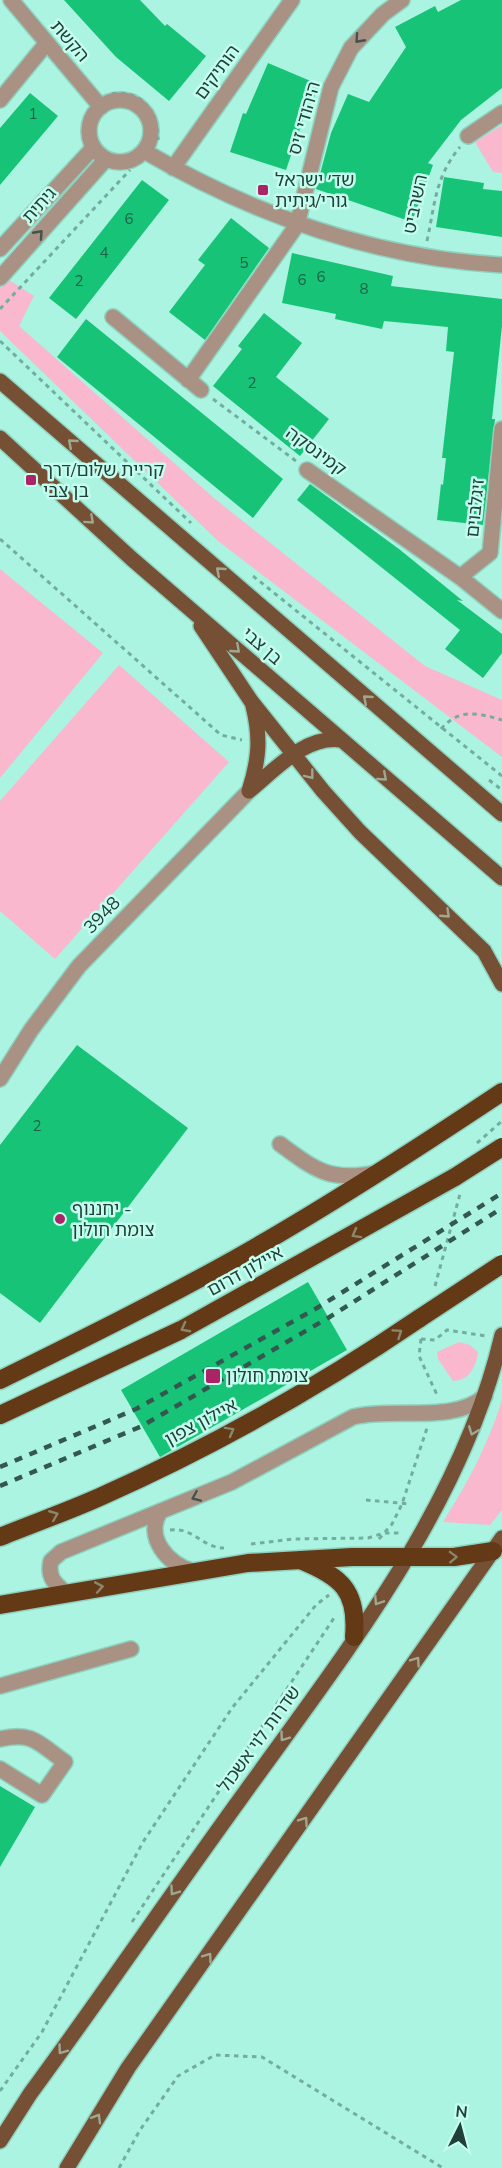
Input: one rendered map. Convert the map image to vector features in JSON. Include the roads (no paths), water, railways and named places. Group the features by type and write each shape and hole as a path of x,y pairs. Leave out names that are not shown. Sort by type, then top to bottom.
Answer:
{"highway":[{"path":"0,1380 122,1321 237,1258 378,1173 502,1092"},
{"name":"איילון דרום","path":"0,1415 181,1330 459,1182 502,1147"},
{"name":"איילון צפון","path":"0,1537 100,1497 217,1439 422,1323 502,1264"},
{"path":"0,1605 193,1571 296,1558 454,1557 497,1545"},
{"path":"296,1558 318,1568 345,1588 354,1610 354,1637"}],"main road":[{"name":"בן צבי","path":"0,381 502,814"},
{"name":"בן צבי","path":"0,438 190,609 502,878"},
{"path":"190,609 251,702 360,832 502,967"},
{"path":"249,791 257,768 260,744 251,702"},
{"path":"249,791 294,754 316,742 341,740"},
{"path":"484,951 502,984"},
{"name":"שדרות לוי אשכול","path":"0,2141 354,1637 406,1556 462,1457 487,1390 502,1337"},
{"path":"67,2168 128,2068 497,1545"}],"street":[{"name":"הקשת","path":"11,0 99,104"},
{"name":"הותיקים","path":"173,168 292,0"},
{"name":"היהודי זיס","path":"113,316 194,385 297,225 332,87 351,48 382,14 402,0"},
{"path":"0,100 46,44"},
{"path":"151,150 126,162 106,159 93,148 89,130 99,104 120,100 139,107 150,123 151,150 173,168 249,206 297,225 354,242 424,258 502,265"},
{"path":"468,136 502,113"},
{"name":"גיתית","path":"0,249 93,148"},
{"name":"גיתית","path":"0,278 106,159"},
{"name":"זיגלבוים","path":"460,577 490,553 502,429"},
{"name":"קמינסקה","path":"307,470 460,577 502,611"},
{"name":"3948","path":"0,1079 31,1030 79,966 249,791"},
{"path":"280,1144 312,1168 330,1175 351,1177 378,1173"},
{"path":"66,1593 51,1579 49,1567 55,1556 232,1482 353,1417 376,1413 467,1408 502,1374"},
{"path":"160,1512 155,1522 160,1547 169,1559 184,1569 193,1571"},
{"path":"0,1686 131,1649"},
{"path":"0,1770 42,1795 65,1762 28,1737 1,1734"}],"railway":[{"path":"0,1467 136,1409 317,1308 502,1193"},
{"path":"0,1486 142,1426 328,1318 502,1208"}],"place":[{"name":"שד׳ ישראל גורי/גיתית","path":"263,190"},
{"name":"קריית שלום/דרך בן צבי","path":"31,480"},
{"name":"יחננוף - צומת חולון","path":"60,1219"},
{"name":"צומת חולון","path":"213,1376"}]}
